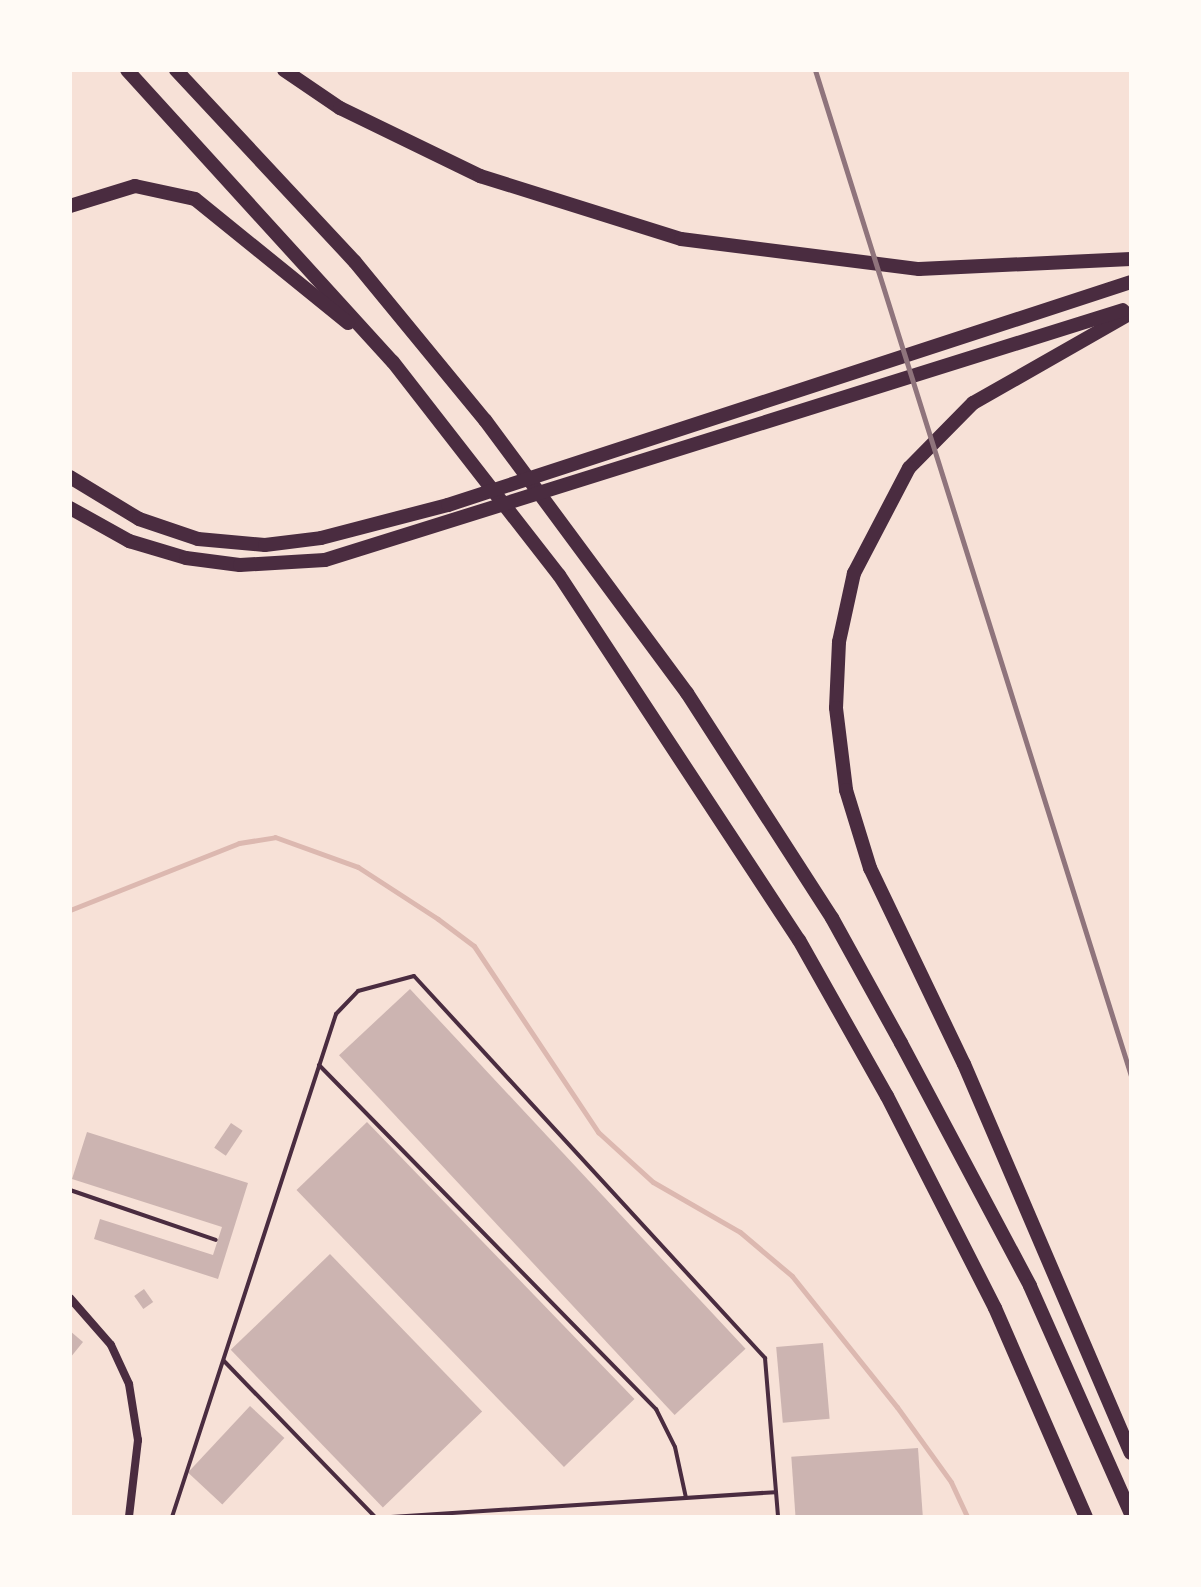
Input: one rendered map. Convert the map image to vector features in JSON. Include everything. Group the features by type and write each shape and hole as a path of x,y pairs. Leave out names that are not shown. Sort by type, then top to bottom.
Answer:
{"highway":[{"path":"127,70 393,362 559,575 799,940 995,1308 1086,1517"},
{"path":"176,70 355,262 485,420 687,693 832,918 908,1056 1030,1286 1131,1514"},
{"path":"284,70 340,108 480,176 681,239 905,269 1131,259"},
{"path":"70,206 135,186 195,199 393,362"},
{"path":"70,477 139,519 234,544 321,538 448,505 1131,282"},
{"path":"70,508 157,551 240,565 325,560 460,522 1131,310"},
{"path":"1131,310 994,389 909,468 854,573 839,642 836,708 846,790 864,855 964,1064 1131,1453"}],"street":[{"path":"70,1298 111,1345 129,1384 138,1440 129,1517"}],"lane":[{"path":"172,1517 336,1014 358,991 414,976 765,1358 778,1517"},
{"path":"319,1065 656,1409 675,1447 686,1498"},
{"path":"70,1190 216,1240"},
{"path":"223,1360 375,1517"},
{"path":"391,1517 776,1492"}],"building":[{"path":"410,989 746,1349 675,1415 339,1055"},
{"path":"367,1122 634,1399 564,1467 297,1190"},
{"path":"231,1123 243,1131 226,1156 214,1148"},
{"path":"87,1132 248,1183 218,1279 94,1239 100,1219 213,1255 222,1227 72,1179"},
{"path":"330,1254 482,1412 383,1507 231,1350"},
{"path":"144,1289 153,1302 143,1309 134,1296"},
{"path":"70,1331 83,1342 70,1358"},
{"path":"823,1343 830,1419 783,1423 776,1347"},
{"path":"250,1406 284,1438 222,1505 188,1473"},
{"path":"918,1448 923,1517 796,1517 791,1457"}],"waterway":[{"path":"70,910 239,843 275,837 358,867 438,919 474,946 598,1132 653,1182 740,1232 792,1276 897,1407 951,1482 967,1517"}],"railway":[{"path":"815,70 1131,1076"}]}
